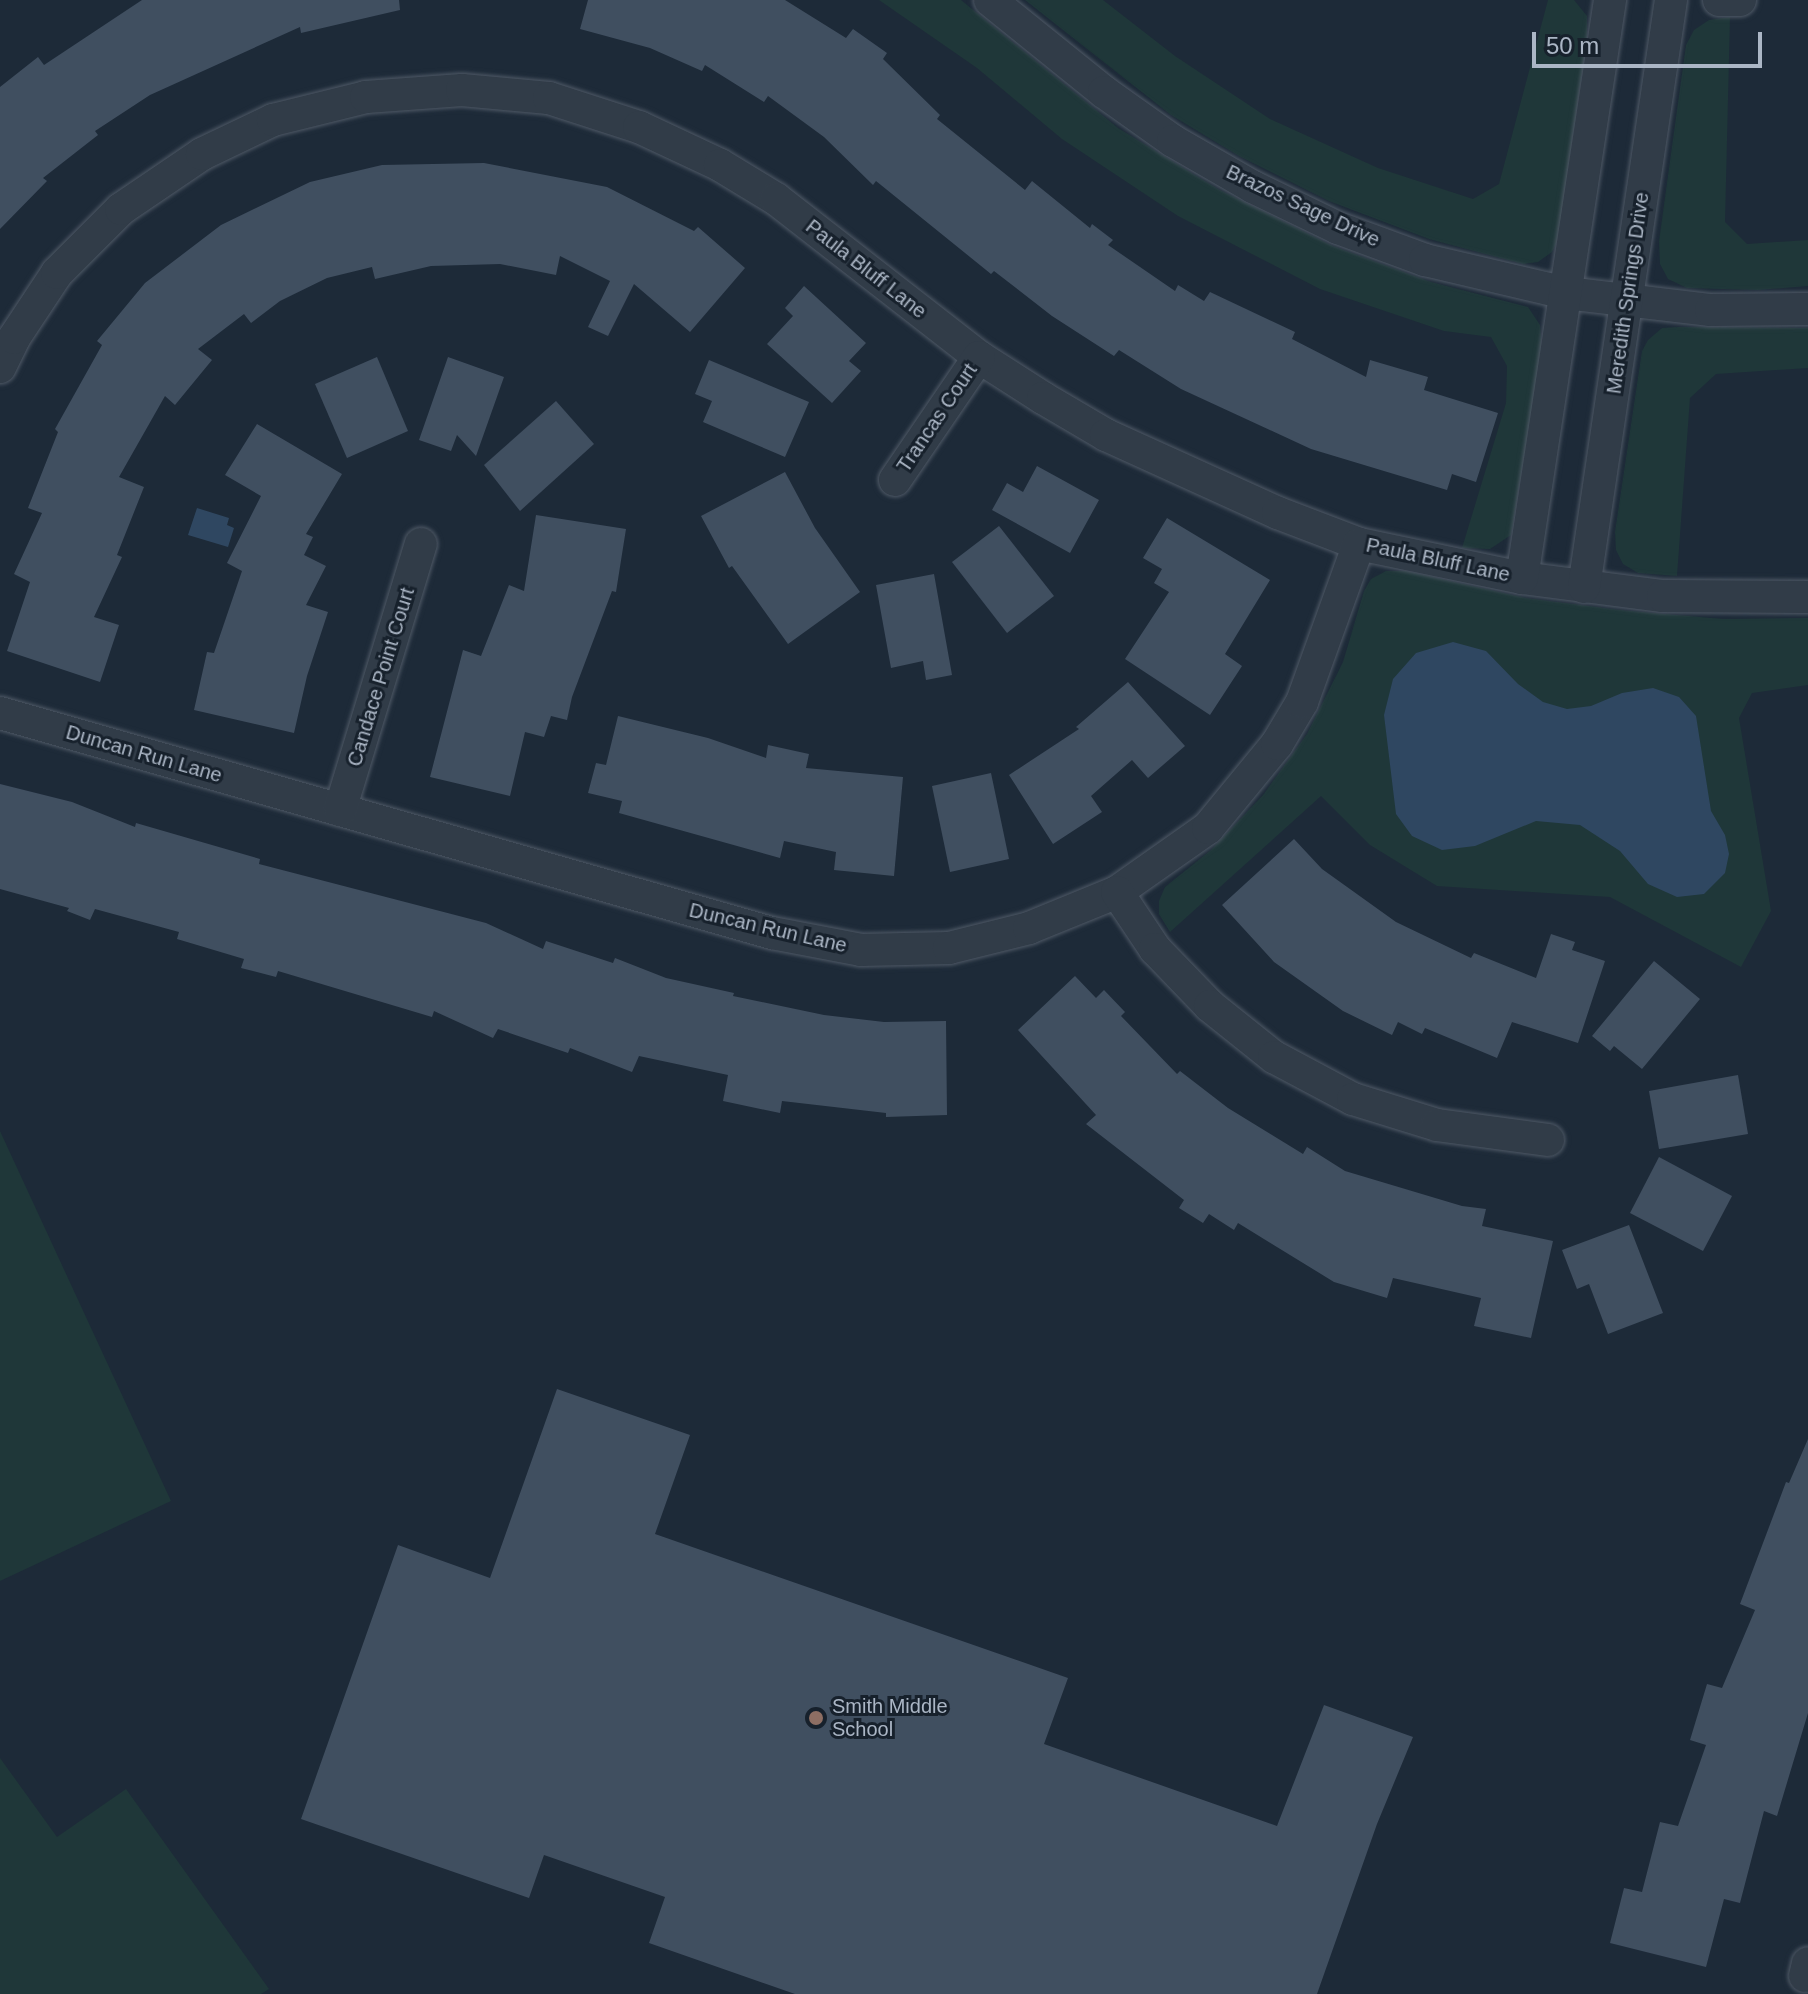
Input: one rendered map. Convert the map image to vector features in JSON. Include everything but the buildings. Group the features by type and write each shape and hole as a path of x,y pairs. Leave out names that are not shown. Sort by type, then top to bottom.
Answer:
{"street":[{"name":"Brazos Sage Drive","path":"990,0 1104,92 1173,141 1253,187 1338,228 1425,260 1566,293 1711,310 1808,309"},
{"path":"1522,578 1610,0"},
{"name":"Meredith Springs Drive","path":"1584,587 1671,0"},
{"path":"1719,0 1740,0"},
{"name":"Paula Bluff Lane","path":"0,367 14,338 57,273 121,209 202,154 273,120 366,97 462,90 549,98 639,127 720,165 776,199 979,357 1120,442 1204,482 1359,544 1522,578 1584,587 1663,596 1808,597"},
{"name":"Trancas Court","path":"895,480 979,357"},
{"name":"Candace Point Court","path":"340,810 421,544"},
{"name":"Duncan Run Lane","path":"0,713 772,933 861,950 949,948 1029,928 1117,892 1208,828 1277,744 1302,702 1359,544"},
{"path":"1117,892 1155,949 1210,1006 1274,1057 1353,1099 1437,1125 1548,1140"}],"green space":[{"path":"879,0 961,0 1118,128 1218,189 1333,246 1431,282 1528,307 1540,325 1542,351 1511,535 1490,549 1462,548 1506,403 1507,366 1491,337 1444,331 1320,289 1178,216 1062,139 977,68"},
{"path":"1025,0 1103,0 1175,56 1270,119 1378,168 1473,199 1499,184 1548,0 1574,0 1587,16 1587,38 1558,240 1552,252 1538,262 1523,264 1429,239 1329,201 1239,156 1171,115"},
{"path":"1730,17 1725,222 1747,244 1808,240 1808,286 1758,290 1687,288 1668,279 1660,264 1659,241 1686,45 1694,30 1709,20"},
{"path":"1662,328 1808,328 1808,368 1716,374 1690,398 1677,576 1638,573 1623,564 1616,550 1615,532 1642,351 1648,340"},
{"path":"1386,571 1406,571 1526,598 1620,610 1723,619 1808,618 1808,685 1752,693 1739,718 1771,911 1741,967 1610,897 1437,886 1370,845 1321,796 1170,932 1159,914 1159,901 1165,887 1211,850 1263,795 1307,734 1343,662 1364,591 1371,579"},
{"path":"0,1131 171,1501 0,1581"},
{"path":"0,1758 57,1837 126,1789 269,1989 261,1994 0,1994"}],"water":[{"path":"197,508 229,518 227,525 234,528 228,547 188,535"},
{"path":"1453,642 1486,651 1518,684 1543,702 1567,709 1591,706 1622,693 1653,688 1679,697 1696,716 1711,811 1725,835 1729,854 1725,873 1704,894 1677,897 1648,884 1620,851 1580,825 1536,821 1475,846 1442,850 1412,836 1396,814 1384,715 1393,679 1416,653"}],"place":[{"name":"Smith Middle School","path":"816,1718"}]}
